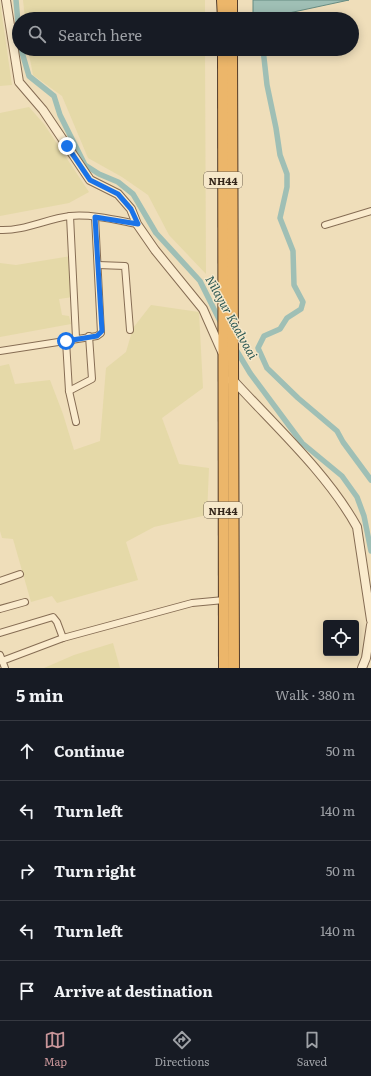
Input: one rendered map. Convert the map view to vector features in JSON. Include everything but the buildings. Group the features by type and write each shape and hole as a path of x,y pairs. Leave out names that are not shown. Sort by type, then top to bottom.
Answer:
{"highway":[{"path":"222,0 223,12"},
{"path":"232,0 232,12"},
{"name":"NH44","path":"223,56 222,379 224,600 229,666"},
{"name":"NH44","path":"229,666 234,363 232,56"}],"street":[{"path":"6,0 12,38"},
{"path":"15,56 19,82 43,110 90,180 118,194 131,209 138,224 154,250 203,309 222,352"},
{"path":"325,225 371,211"},
{"path":"0,230 11,230 70,216 95,217 138,224"},
{"path":"70,216 76,338"},
{"path":"0,351 99,335 102,331 95,217"},
{"path":"98,265 125,266 130,330"},
{"path":"69,391 92,379 89,336"},
{"path":"66,341 69,391 76,422"},
{"path":"222,379 233,380 333,489 352,518 357,527 371,620"},
{"path":"0,580 20,574"},
{"path":"5,668 1,658 63,638 192,603 224,600"},
{"path":"0,609 25,602"},
{"path":"0,633 53,617 57,622 63,638"},
{"path":"362,668 366,658 371,625"}],"shaded area":[{"path":"23,0 205,0 205,12 24,12"},
{"path":"0,2 12,85 0,86"},
{"path":"29,56 205,56 206,274 169,235 148,195 122,177 88,158 62,96 33,75"},
{"path":"29,107 44,124 89,192 69,203 0,216 0,113"},
{"path":"71,256 73,297 59,299 62,315 69,316 71,324 0,337 0,263 16,265"},
{"path":"151,305 199,312 203,388 162,418 179,464 209,468 207,515 154,527 126,542 138,580 57,603 52,596 31,602 13,539 2,538 0,531 0,366 9,364 15,384 50,380 63,414 74,450 100,441 106,368 126,352 133,328"},
{"path":"113,643 120,668 44,668 74,655"}],"water":[{"path":"253,0 349,0 293,12 253,12"}],"waterway":[{"name":"Nilayur Kaalvaai","path":"16,0 17,12"},
{"name":"Nilayur Kaalvaai","path":"23,56 29,76 54,96 60,115 85,165 99,174 118,182 133,194 156,233 200,281 221,323"},
{"path":"264,56 267,85 280,155 287,174 287,187 280,218 293,251 294,285 303,302 301,309 287,318 280,329 264,336 258,348 267,368 298,398 337,431 343,442 371,480"},
{"name":"Nilayur Kaalvaai","path":"235,348 250,373 302,443 342,476 357,497 364,516 371,551"}],"route":[{"path":"66,341 76,338 97,336 102,331 95,217 138,224 131,209 118,194 90,180 67,146"}]}
